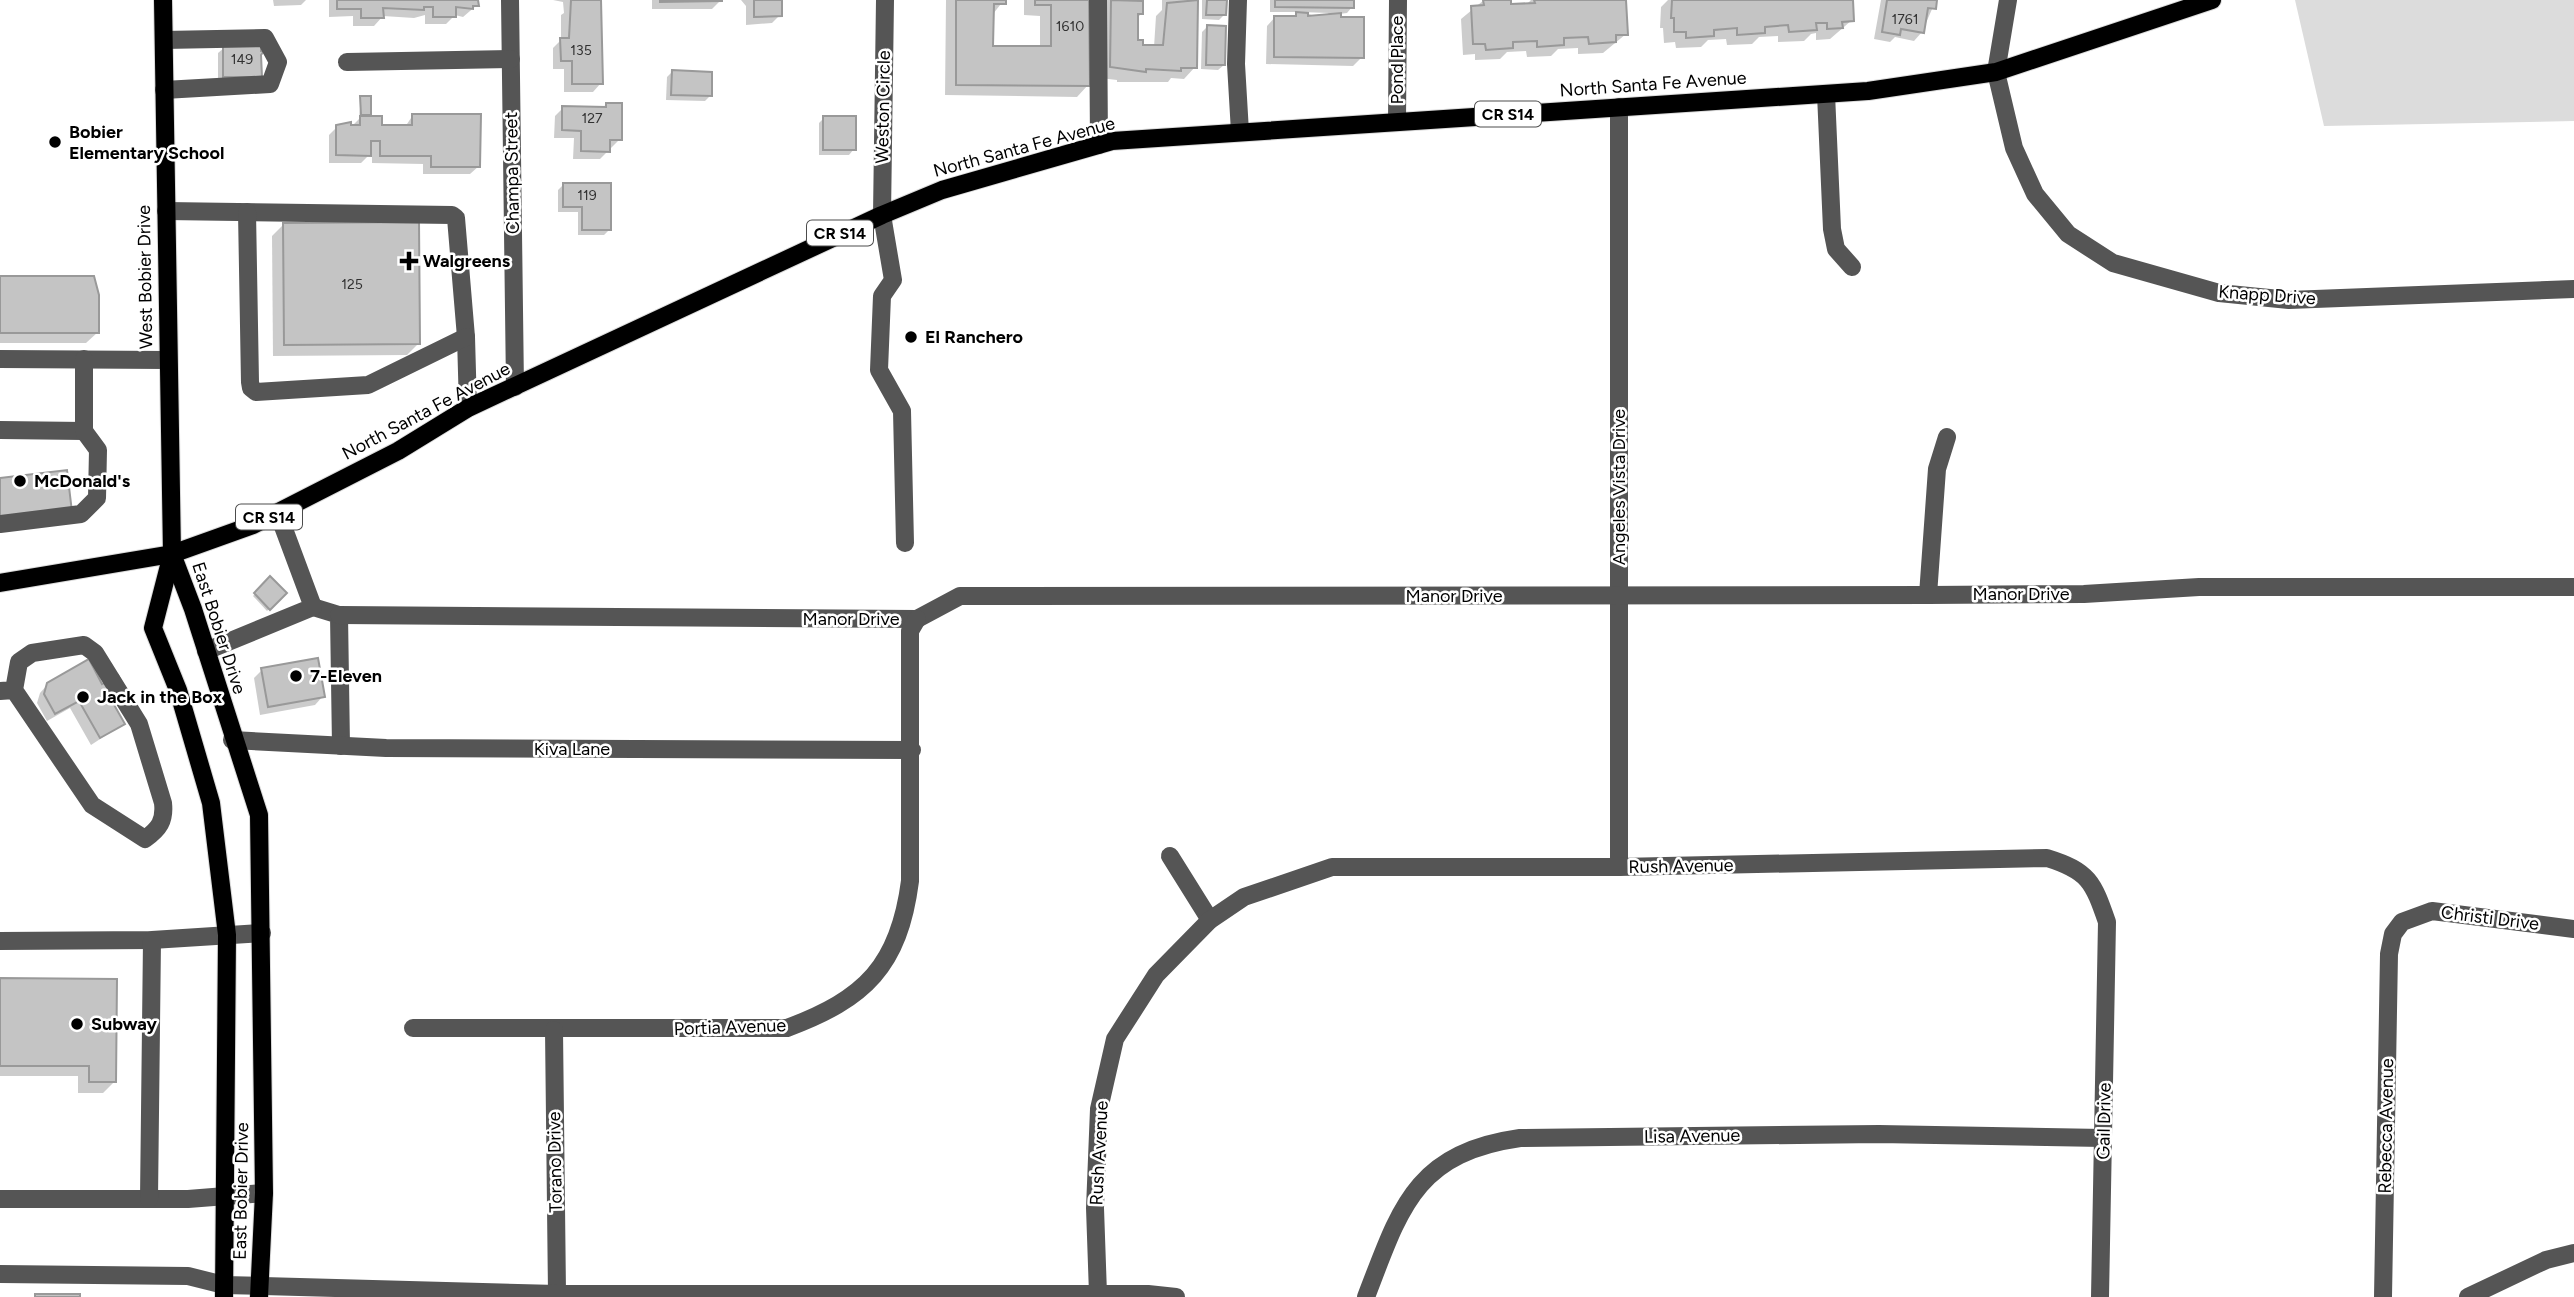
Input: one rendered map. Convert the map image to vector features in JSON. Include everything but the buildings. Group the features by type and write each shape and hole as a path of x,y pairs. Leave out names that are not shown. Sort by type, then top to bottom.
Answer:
{"main road":[{"name":"West Bobier Drive","path":"163,0 172,554"},
{"name":"North Santa Fe Avenue","path":"0,583 172,554 278,513 398,451 468,408 882,215 942,190 1112,141 1826,94 1996,72 2212,0"},
{"name":"East Bobier Drive","path":"172,554 259,815 264,1193 259,1291"},
{"name":"East Bobier Drive","path":"172,554 153,628 178,690 211,803 227,935 224,1291"}],"street":[{"name":"Champa Street","path":"510,0 515,387"},
{"name":"Weston Circle","path":"885,0 882,215 892,280 882,296 879,370 902,411 905,543"},
{"path":"1098,0 1099,145"},
{"path":"1238,0 1236,64 1240,132"},
{"name":"Pond Place","path":"1397,121 1398,0"},
{"path":"1996,72 2008,0"},
{"path":"164,40 265,38 278,62 270,84 164,90"},
{"path":"347,62 511,59"},
{"name":"Knapp Drive","path":"1996,72 2014,148 2035,194 2068,233 2113,263 2219,293 2289,300 2574,289"},
{"path":"1826,94 1832,229 1836,249 1852,267"},
{"name":"Angeles Vista Drive","path":"1619,107 1619,867"},
{"path":"166,211 452,215 456,218 466,337 468,408"},
{"path":"247,212 250,382 251,388 256,392 368,385 466,337"},
{"path":"0,359 167,360"},
{"path":"0,524 71,516 90,508 97,498 98,450 83,431 84,359"},
{"path":"0,430 83,431"},
{"path":"1928,595 1937,469 1947,437"},
{"path":"206,651 313,607 278,513"},
{"name":"Manor Drive","path":"313,607 339,615 917,619 960,596 1928,595 2084,594 2199,587 2574,587"},
{"path":"339,615 341,746"},
{"name":"Portia Avenue","path":"413,1028 787,1028 830,1012 872,980 887,959 906,913 911,881 911,631 917,619"},
{"path":"84,645 95,653 139,724 163,803 165,816 158,830 145,839 92,805 7,691 19,662 32,653 84,645"},
{"name":"Kiva Lane","path":"233,740 341,746 912,750"},
{"path":"1170,856 1210,920"},
{"name":"Rush Avenue","path":"1098,1294 1095,1208 1099,1109 1115,1039 1156,975 1210,920 1244,897 1332,867 1619,867 2047,858 2076,867 2096,890 2107,922 2107,945"},
{"name":"Christi Drive","path":"2389,954 2393,934 2402,922 2432,911 2574,929"},
{"path":"0,941 152,940 262,933"},
{"path":"149,1199 152,940"},
{"name":"Gail Drive","path":"2101,1297 2107,945"},
{"name":"Rebecca Avenue","path":"2383,1297 2389,954"},
{"name":"Torano Drive","path":"554,1030 557,1294"},
{"name":"Lisa Avenue","path":"1366,1297 1399,1212 1427,1177 1460,1154 1487,1143 1520,1138 1879,1134 2103,1138"},
{"path":"0,1199 149,1199 264,1193"},
{"path":"2468,1297 2546,1260 2574,1253"},
{"path":"0,1274 188,1276 224,1291 1054,1296 1098,1294 1176,1297"}],"shaded area":[{"path":"2295,0 2574,0 2574,121 2324,126"}],"place":[{"name":"Bobier Elementary School","path":"55,142"},
{"name":"Walgreens","path":"409,261"},
{"name":"El Ranchero","path":"911,337"},
{"name":"McDonald's","path":"20,481"},
{"name":"7-Eleven","path":"296,676"},
{"name":"Jack in the Box","path":"83,697"},
{"name":"Subway","path":"77,1024"}]}
